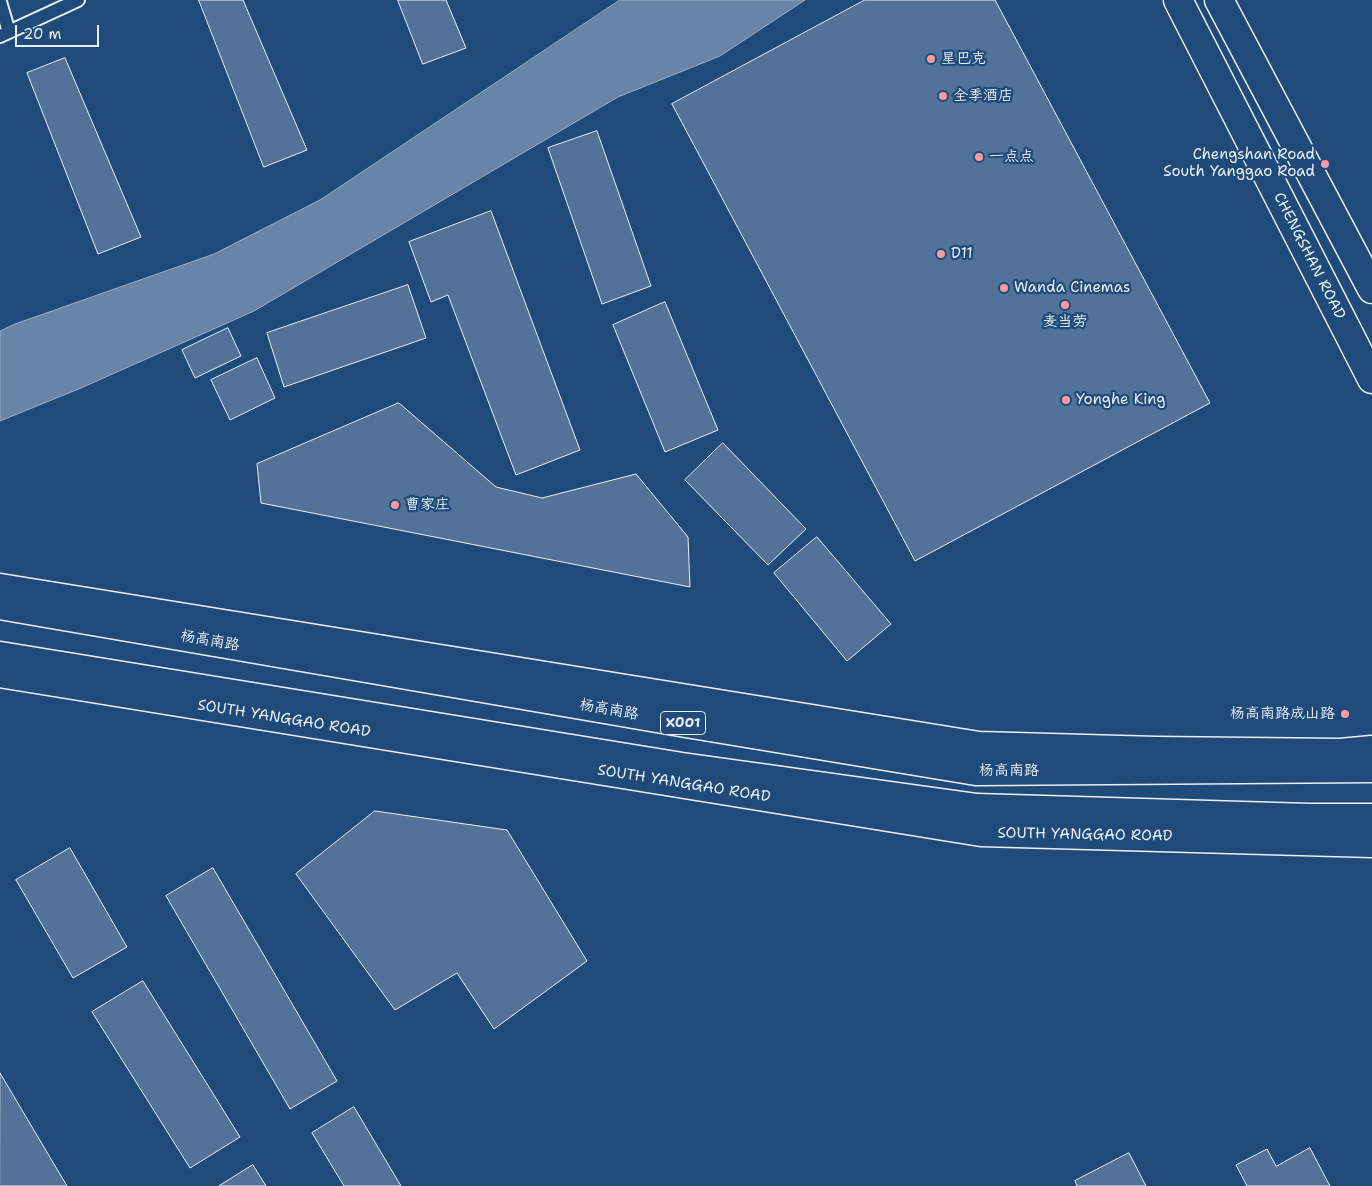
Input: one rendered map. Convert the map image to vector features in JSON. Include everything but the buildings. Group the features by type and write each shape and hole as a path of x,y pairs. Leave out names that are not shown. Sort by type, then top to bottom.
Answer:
{"main road":[{"name":"CHENGSHAN ROAD","path":"1178,0 1372,379"},
{"path":"1219,0 1372,289"},
{"name":"X001","path":"0,588 979,746 1156,751 1340,753 1372,750"},
{"name":"杨高南路","path":"0,605 676,722 976,771 1372,768"},
{"path":"2,672 977,808 1309,818 1372,818"},
{"name":"SOUTH YANGGAO ROAD","path":"2,672 981,832 1372,843"}],"lane":[{"path":"0,2 5,34 78,0"}],"water":[{"path":"620,0 805,0 720,56 618,97 254,311 81,388 0,421 0,331 15,324 214,254 320,200"}],"place":[{"name":"星巴克","path":"931,59"},
{"name":"全季酒店","path":"943,96"},
{"name":"一点点","path":"979,157"},
{"name":"Chengshan Road South Yanggao Road","path":"1325,164"},
{"name":"D11","path":"941,254"},
{"name":"Wanda Cinemas","path":"1004,288"},
{"name":"麦当劳","path":"1065,305"},
{"name":"Yonghe King","path":"1066,400"},
{"name":"曹家庄","path":"395,505"},
{"name":"杨高南路成山路","path":"1345,714"}]}
